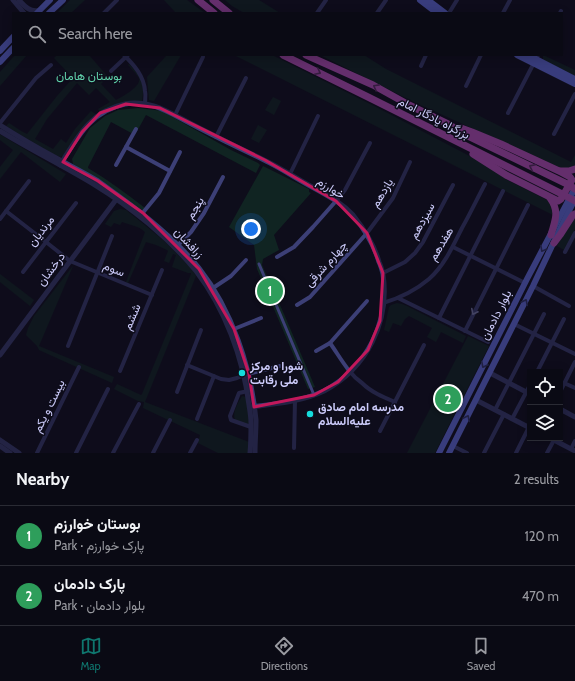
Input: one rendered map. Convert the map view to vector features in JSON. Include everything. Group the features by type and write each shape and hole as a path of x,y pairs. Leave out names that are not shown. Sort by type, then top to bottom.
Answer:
{"highway":[{"path":"198,0 213,12"},
{"path":"214,0 229,12"},
{"name":"بزرگراه یادگار امام","path":"285,56 575,200"},
{"name":"بزرگراه یادگار امام","path":"308,56 373,85 468,136 575,189"},
{"path":"448,124 472,132 559,171 570,177 572,180 560,201 558,201 506,175 455,141"},
{"path":"559,171 569,171 575,169"},
{"path":"550,198 556,207 557,215 551,235"},
{"path":"554,243 575,214"}],"main road":[{"path":"38,11 50,0"},
{"path":"50,12 63,0"},
{"path":"420,0 436,12"},
{"path":"428,0 444,12"},
{"path":"0,51 12,38"},
{"path":"0,62 12,49"},
{"path":"522,56 535,59 575,79"},
{"path":"535,59 575,84"},
{"name":"بلوار دادمان","path":"439,453 525,283 575,189"},
{"name":"بلوار دادمان","path":"449,453 575,200"}],"street":[{"path":"13,0 23,12"},
{"path":"19,0 30,10 38,11"},
{"path":"105,12 117,0"},
{"path":"318,12 326,0"},
{"path":"378,12 386,0"},
{"path":"450,12 457,0"},
{"path":"504,12 510,0"},
{"path":"111,71 126,56 142,77 145,90 144,104"},
{"path":"421,66 426,56"},
{"path":"466,86 481,56"},
{"path":"175,116 203,57"},
{"path":"508,113 535,59"},
{"path":"0,124 36,78 50,65"},
{"path":"216,137 246,78"},
{"path":"554,134 575,94"},
{"name":"خوارزم","path":"62,164 88,123 100,113 126,104 144,104 160,108 290,174 336,201 352,214 367,233 376,250 383,273 383,303 380,321 368,350 359,363 350,372 325,390 314,395 295,400 252,407"},
{"path":"290,174 318,116"},
{"name":"زرافشان","path":"0,124 95,185 117,197 163,230 199,269 213,288 223,306 243,353 252,407 250,453"},
{"path":"116,165 136,129"},
{"name":"زرافشان","path":"0,131 23,145 62,164"},
{"path":"277,257 294,247 345,190 370,143"},
{"path":"126,147 170,171"},
{"path":"141,215 159,193 180,152"},
{"name":"یازدهم","path":"367,233 393,198 410,162"},
{"name":"پنجم","path":"178,245 191,232 204,213 223,177"},
{"path":"0,219 29,181"},
{"name":"هفدهم","path":"383,303 398,298 417,288 430,278 442,265 453,247 485,184"},
{"name":"سیزدهم","path":"383,273 405,262 416,253 453,185"},
{"path":"439,318 503,191"},
{"name":"درخشان","path":"0,354 117,197"},
{"name":"مرنديان","path":"23,272 76,203"},
{"path":"464,331 528,205"},
{"name":"سوم","path":"6,211 70,261 152,294"},
{"name":"زرافشان","path":"141,215 196,271 219,308 247,374 248,391 256,421 255,453"},
{"name":"چهارم شرقی","path":"297,305 310,297 367,233"},
{"path":"565,252 575,233"},
{"path":"68,346 112,236"},
{"path":"453,247 525,283"},
{"path":"213,288 231,276 246,260"},
{"path":"259,264 314,395"},
{"name":"ششم","path":"120,371 162,270"},
{"path":"533,286 570,306"},
{"path":"398,298 488,342"},
{"path":"316,351 330,343 367,301"},
{"path":"495,410 544,314"},
{"path":"234,329 261,318"},
{"path":"539,369 564,319"},
{"path":"514,324 575,354"},
{"path":"177,392 201,330"},
{"path":"330,343 350,372 361,383 374,392 395,402"},
{"path":"380,431 424,345"},
{"path":"575,362 564,383 575,388"},
{"path":"187,365 221,379 229,380 280,366"},
{"name":"بیست و یکم","path":"37,453 79,367"},
{"path":"490,373 527,392"},
{"path":"197,419 214,376"},
{"path":"76,453 108,389"},
{"path":"248,391 239,393 230,416 231,420 251,427"},
{"path":"512,419 527,395"},
{"path":"294,448 295,400"},
{"path":"476,400 527,427"},
{"path":"113,453 139,404"},
{"path":"563,411 575,417"},
{"path":"484,453 504,414"},
{"path":"153,453 170,420"},
{"path":"516,453 527,432"},
{"path":"0,440 19,453"},
{"path":"190,453 197,440"},
{"path":"547,453 551,441"},
{"path":"556,441 573,450 575,441"},
{"path":"0,446 10,453"},
{"path":"453,446 467,453"}],"highlighted area":[{"path":"126,104 160,108 265,160 336,201 367,233 383,273 380,321 368,350 338,382 314,395 254,407 249,374 234,329 199,269 143,213 98,181 63,162 82,132 100,113"}],"green space":[{"path":"70,0 85,0 72,12 58,12"},
{"path":"164,0 187,0 204,12 175,12"},
{"path":"225,0 259,0 278,12 242,12"},
{"path":"14,56 26,56 0,86 0,72"},
{"name":"بوستان هامان","path":"56,56 90,56 108,77 101,84 116,100 131,91 138,84 139,78 128,65 129,64 140,77 143,85 142,102 100,112 98,109 110,102 96,88 89,95 77,83 47,119 35,139 53,149 61,139 66,143 75,129 91,111 97,115 66,155 60,157 6,126 9,123 27,134 73,78 54,58"},
{"path":"166,56 180,56 154,101 149,100 147,77"},
{"path":"236,56 274,56 378,108 481,162 507,180 547,200 554,208 553,215"},
{"path":"322,56 366,56 386,69 571,162 575,155 575,166 570,169 561,168 416,103"},
{"path":"543,56 545,56 575,70 575,76 543,60"},
{"path":"273,97 281,101 274,115 265,110"},
{"path":"138,108 162,111 231,150 258,163 260,165 256,173 146,115 135,135 111,122 88,168 103,177 145,208 141,210 109,186 73,164 72,159 90,128 105,116 118,110"},
{"path":"258,125 267,130 259,143 251,139"},
{"path":"0,135 66,174 60,182 21,152 0,179 0,167 13,150 0,140"},
{"path":"263,166 309,189 309,192 311,193 274,235 279,250 263,259 262,265 315,387 308,389 257,269 254,245 229,227"},
{"path":"120,209 126,210 163,240 192,269 196,276 145,402 249,442 248,453 218,453 198,443 200,435 143,408 144,402 138,401 114,389 117,384 141,395 142,394 191,274 172,267 176,255 173,254 169,263 164,261 168,251 146,242 128,283 126,282 145,232 137,227 122,222 120,225 114,223 111,227 105,224 114,211"},
{"path":"575,216 575,229 564,250 557,246 567,226"},
{"path":"73,266 39,346 114,377 112,383 39,350 26,335 34,316"},
{"path":"0,274 34,300 30,306 0,282"},
{"path":"397,303 407,306 466,336 463,343 441,332 436,342 427,337 432,328 409,316 405,319 401,326 393,323 389,332 384,330 389,307"},
{"path":"468,336 489,346 435,453 407,453"},
{"path":"242,396 246,397 250,424 248,425 235,420 234,417 236,408"}],"place":[{"name":"بوستان خوارزم","path":"270,291"},
{"name":"شورا و مرکز ملی رقابت","path":"242,373"},
{"name":"پارک دادمان","path":"448,399"},
{"name":"مدرسه امام صادق علیه‌السلام","path":"310,414"}]}
